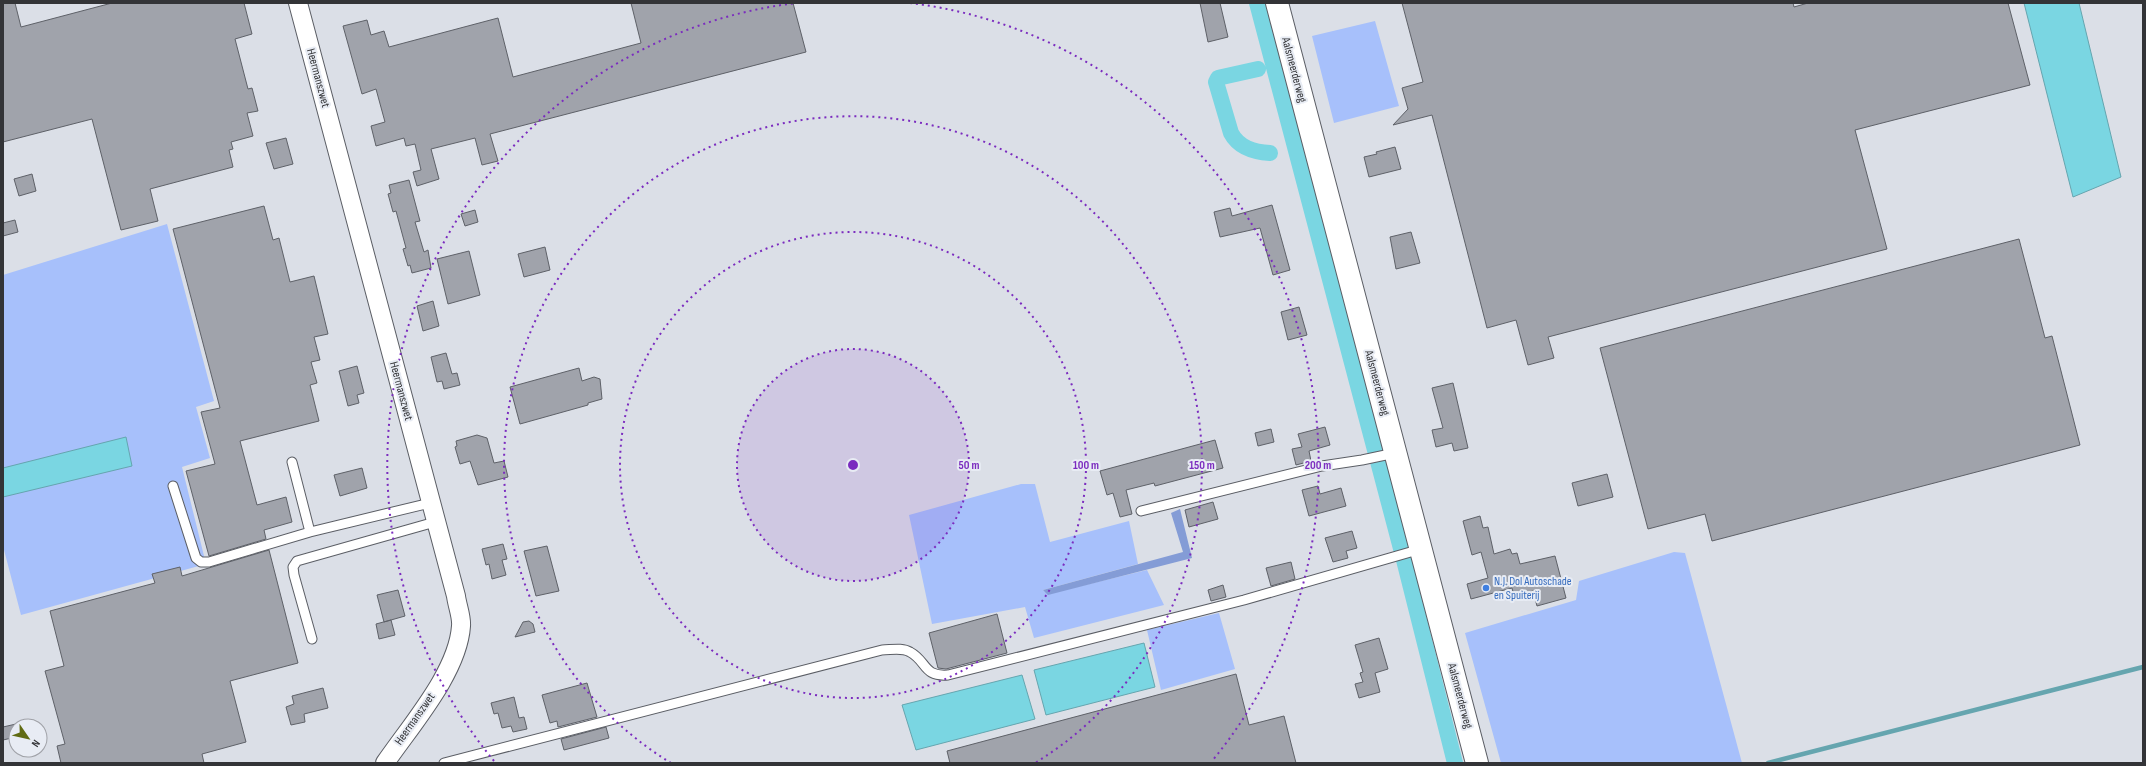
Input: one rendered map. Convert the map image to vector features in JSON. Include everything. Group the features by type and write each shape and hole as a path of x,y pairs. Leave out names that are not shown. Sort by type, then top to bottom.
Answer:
{"street":[{"name":"Heermanszwet","path":"298,3 435,522 456,596 461,625 456,654 441,682 385,763"},
{"name":"Aalsmeerderweg","path":"1277,3 1388,454 1477,763"}],"lane":[{"path":"1141,511 1322,466 1370,459 1388,454"},
{"path":"292,462 310,532"},
{"path":"172,486 196,558 201,562 209,562 310,532 430,503"},
{"path":"312,639 294,575 293,567 297,561 435,522"},
{"path":"444,763 882,650 898,649 908,651 932,674 948,675 1244,600 1416,550"}],"shaded area":[{"path":"2024,3 2079,3 2121,177 2073,197"},
{"path":"1375,21 1399,106 1334,123 1312,36"},
{"path":"167,224 214,401 196,407 210,458 182,467 206,564 21,615 3,546 3,275"},
{"path":"126,437 132,466 3,497 3,468"},
{"path":"1021,484 1035,484 1050,542 1129,521 1138,564 1043,590 1048,594 1147,570 1164,605 1034,638 1025,607 932,624 909,515"},
{"path":"1180,509 1192,558 1048,595 1043,590 1183,552 1171,513"},
{"path":"1674,552 1685,553 1742,763 1501,763 1465,633 1576,600 1579,581"},
{"path":"1219,613 1235,669 1161,690 1147,630"},
{"path":"1144,643 1155,687 1046,715 1034,670"},
{"path":"1022,675 1035,719 916,750 902,705"}],"building":[{"path":"3,3 15,3 21,27 112,3 244,3 252,34 235,39 248,89 252,88 258,111 247,113 253,136 231,142 233,149 229,150 233,167 150,189 158,221 121,230 92,119 3,142"},
{"path":"631,3 793,3 806,52 490,134 498,161 482,165 475,138 431,149 439,179 417,186 413,172 421,170 415,144 406,146 404,138 376,146 371,126 385,122 376,89 362,94 343,26 367,20 371,35 384,31 389,47 498,18 513,77 641,43"},
{"path":"1200,3 1220,3 1228,37 1208,42"},
{"path":"1402,3 1793,3 1794,7 1808,3 2008,3 2030,85 1855,130 1887,249 1548,337 1554,358 1528,365 1516,320 1487,328 1432,115 1393,125 1408,109 1402,88 1423,82"},
{"path":"286,138 293,164 274,169 266,143"},
{"path":"1395,147 1401,169 1369,177 1364,157"},
{"path":"32,174 36,191 19,196 14,179"},
{"path":"409,180 420,221 415,222 424,252 428,250 431,268 412,273 410,265 408,266 403,249 406,248 396,211 393,212 388,194 391,193 389,185"},
{"path":"1272,205 1290,270 1273,275 1260,228 1220,237 1214,212 1230,208 1232,216"},
{"path":"264,206 273,240 279,238 290,282 314,276 328,334 314,337 320,360 311,362 317,383 310,385 319,421 240,441 257,505 286,497 292,522 264,530 266,539 209,556 186,471 215,464 201,412 220,408 173,229"},
{"path":"475,210 478,222 465,226 461,214"},
{"path":"15,220 18,232 3,236 3,223"},
{"path":"1411,232 1420,263 1396,269 1390,237"},
{"path":"2019,239 2045,338 2052,336 2080,445 1712,541 1705,514 1648,529 1600,348"},
{"path":"545,247 550,270 524,277 518,254"},
{"path":"469,251 480,295 448,304 437,259"},
{"path":"433,301 439,326 423,331 417,306"},
{"path":"1299,307 1307,335 1288,340 1281,312"},
{"path":"446,353 452,374 457,373 460,385 444,389 442,381 437,382 431,357"},
{"path":"357,366 364,393 357,395 359,403 348,406 339,371"},
{"path":"579,368 582,381 594,377 600,379 602,399 588,403 588,405 520,424 510,387"},
{"path":"1453,383 1468,448 1454,451 1452,443 1436,447 1432,430 1443,428 1432,388"},
{"path":"1325,427 1330,445 1309,451 1311,461 1296,465 1292,449 1302,447 1298,434"},
{"path":"1271,429 1274,442 1258,446 1255,433"},
{"path":"477,435 487,438 494,463 504,461 508,477 478,485 470,461 460,464 455,447 457,446 456,441"},
{"path":"1215,440 1223,468 1155,486 1154,483 1126,490 1132,514 1120,517 1113,493 1107,495 1100,471"},
{"path":"362,468 367,488 340,496 334,475"},
{"path":"1607,474 1613,497 1578,506 1572,483"},
{"path":"1318,486 1320,494 1341,488 1346,506 1309,516 1302,490"},
{"path":"1213,502 1218,519 1189,527 1185,510"},
{"path":"1480,516 1483,528 1488,527 1494,554 1510,549 1512,554 1517,553 1520,564 1555,556 1566,598 1537,606 1533,591 1514,596 1512,588 1471,599 1467,584 1488,578 1481,552 1472,555 1463,521"},
{"path":"1352,531 1357,548 1346,551 1348,558 1333,562 1325,538"},
{"path":"503,544 507,559 502,560 506,575 492,579 489,564 486,565 482,549"},
{"path":"547,546 559,591 536,596 524,551"},
{"path":"269,550 298,663 230,681 246,742 202,754 204,763 61,763 57,746 65,744 45,671 64,666 50,611 155,583 152,574 180,567 182,576"},
{"path":"1291,562 1295,579 1271,586 1266,568"},
{"path":"1223,585 1226,597 1211,601 1208,590"},
{"path":"398,590 405,616 384,622 377,595"},
{"path":"997,614 1007,653 946,669 938,668 929,633"},
{"path":"391,620 395,635 379,639 376,624"},
{"path":"529,621 533,624 535,632 515,637 523,622"},
{"path":"1379,638 1388,669 1375,673 1380,692 1359,698 1355,684 1363,682 1360,673 1363,672 1355,645"},
{"path":"1236,674 1249,725 1284,716 1296,763 950,763 947,751"},
{"path":"587,683 597,717 558,727 557,721 550,723 542,695"},
{"path":"323,688 328,708 304,714 305,722 291,725 286,707 294,704 292,696"},
{"path":"514,697 519,718 524,717 527,729 513,732 511,726 502,728 498,713 494,714 491,703"},
{"path":"8,726 8,739 3,740 3,727"},
{"path":"606,727 609,738 564,750 561,739"}],"waterway":[{"path":"1257,3 1404,560 1455,763"},
{"path":"1258,69 1218,78 1216,82 1231,133 1234,138 1243,146 1258,152 1270,153"},
{"path":"1768,763 2143,667"}],"place":[{"name":"N.J. Dol Autoschade en Spuiterij","path":"1486,588"}]}
